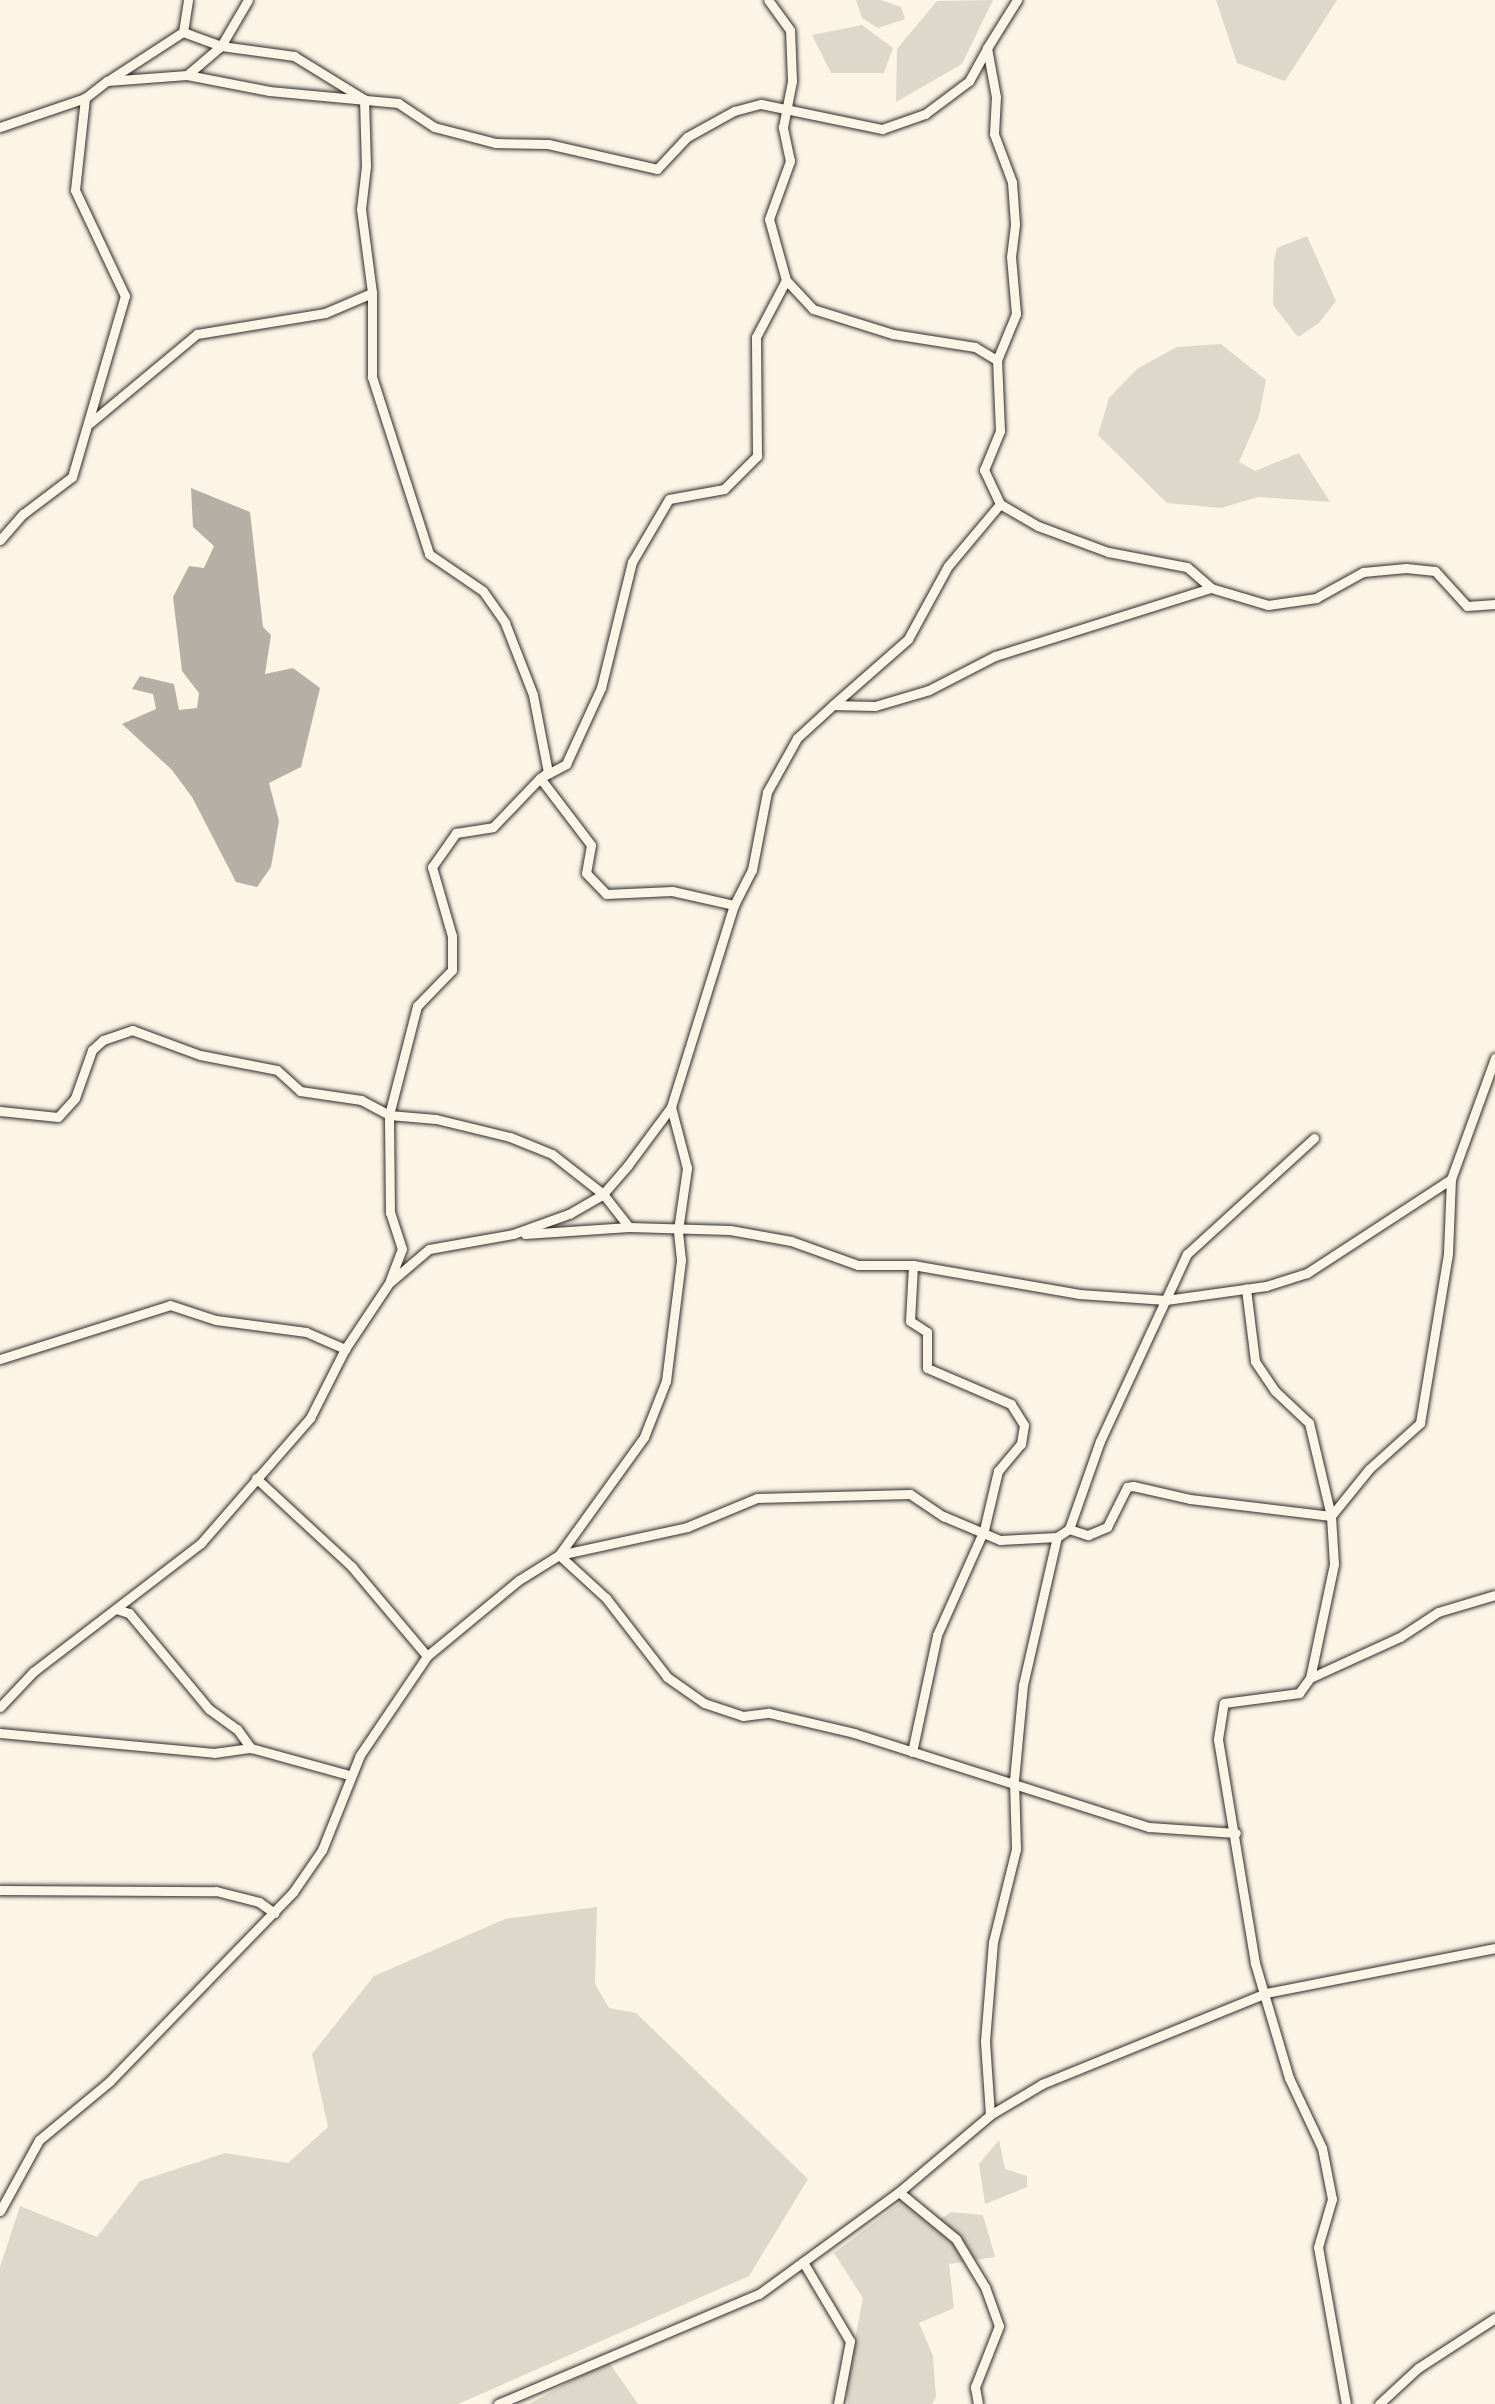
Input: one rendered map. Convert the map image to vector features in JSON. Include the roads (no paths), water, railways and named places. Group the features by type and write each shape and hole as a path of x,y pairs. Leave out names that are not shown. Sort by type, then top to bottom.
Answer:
{"street":[{"path":"0,127 85,98 183,32 188,0"},
{"path":"187,75 221,46 248,0"},
{"path":"768,0 790,30 792,81 783,106 790,161 769,219 786,280 813,309 893,334 975,347 997,360"},
{"path":"107,81 187,75 269,91 398,103 434,127 496,143 548,144 657,169 687,137 734,111 783,106 882,129 925,114 969,81 1017,0"},
{"path":"183,32 221,46 294,56 364,99"},
{"path":"987,48 996,97 994,134 1012,182 1015,224 1011,257 1016,314 997,360 1000,431 984,470 1000,504 1038,526 1108,552 1187,567 1211,588 1268,605 1316,598 1363,572 1406,568 1435,571 1467,606 1495,604"},
{"path":"0,540 23,514 72,477 125,296 75,190 85,98"},
{"path":"0,1707 33,1672 201,1543 310,1418 345,1349 389,1283 402,1249 390,1213 389,1115 417,1006 452,970 452,936 432,867 456,833 493,827 548,772 533,695 505,623 483,591 429,554 372,377 372,293 361,209 364,99"},
{"path":"540,778 566,764 601,688 628,577 646,532 669,499 724,489 757,456 756,337 786,280"},
{"path":"88,425 197,334 325,313 372,293"},
{"path":"513,1234 603,1194 671,1107 734,905 752,870 767,792 797,738 908,639 948,566 1000,504"},
{"path":"833,705 875,706 929,690 995,656 1211,588"},
{"path":"540,778 591,845 586,873 606,894 672,891 734,905"},
{"path":"0,1111 58,1117 75,1098 92,1050 103,1040 132,1030 200,1055 277,1070 300,1091 361,1100 389,1115 436,1119 510,1137 552,1154 603,1194 629,1227"},
{"path":"1331,1516 1369,1469 1420,1423 1448,1253 1451,1179 1495,1058"},
{"path":"559,1555 644,1437 666,1381 681,1260 678,1230 687,1168 671,1107"},
{"path":"0,2211 39,2140 110,2081 274,1913 322,1850 349,1775 427,1656 519,1580 559,1555 687,1527 757,1498 910,1494 943,1516 984,1530 1000,1540 1057,1537 1069,1529 1100,1441 1187,1254 1314,1138"},
{"path":"389,1283 429,1249 513,1234 629,1227 730,1230 791,1241 858,1265 913,1265 1079,1294 1166,1300 1246,1289 1307,1273 1451,1179"},
{"path":"912,1752 937,1635 984,1530 998,1471 1021,1444 1024,1425 1011,1404 927,1368 927,1332 910,1321 913,1265"},
{"path":"1246,1289 1255,1361 1275,1391 1309,1423 1331,1516 1334,1564 1310,1678 1299,1693 1224,1703 1218,1739 1236,1833 1255,1963 1289,2078 1322,2148 1332,2199 1318,2247 1346,2404"},
{"path":"0,1359 170,1305 216,1320 306,1332 345,1349"},
{"path":"256,1478 352,1567 427,1656"},
{"path":"1069,1529 1088,1535 1107,1527 1127,1487 1133,1486 1190,1499 1331,1516"},
{"path":"990,2115 985,2041 993,1942 1016,1849 1014,1780 1023,1685 1057,1537"},
{"path":"559,1555 606,1598 667,1677 704,1703 743,1716 769,1713 854,1733 1014,1780 1149,1827 1236,1833"},
{"path":"1310,1678 1400,1637 1438,1612 1495,1595"},
{"path":"116,1609 129,1613 209,1709 237,1729 251,1748"},
{"path":"0,1733 214,1753 251,1748 349,1775"},
{"path":"0,1890 216,1891 259,1902 274,1913"},
{"path":"498,2404 705,2320 759,2294 899,2192 990,2115 1042,2084 1266,1993 1495,1948"},
{"path":"899,2192 956,2239 985,2287 999,2326 975,2387 978,2404"},
{"path":"803,2262 850,2341 838,2404"},
{"path":"1379,2404 1418,2368 1495,2318"}]}
